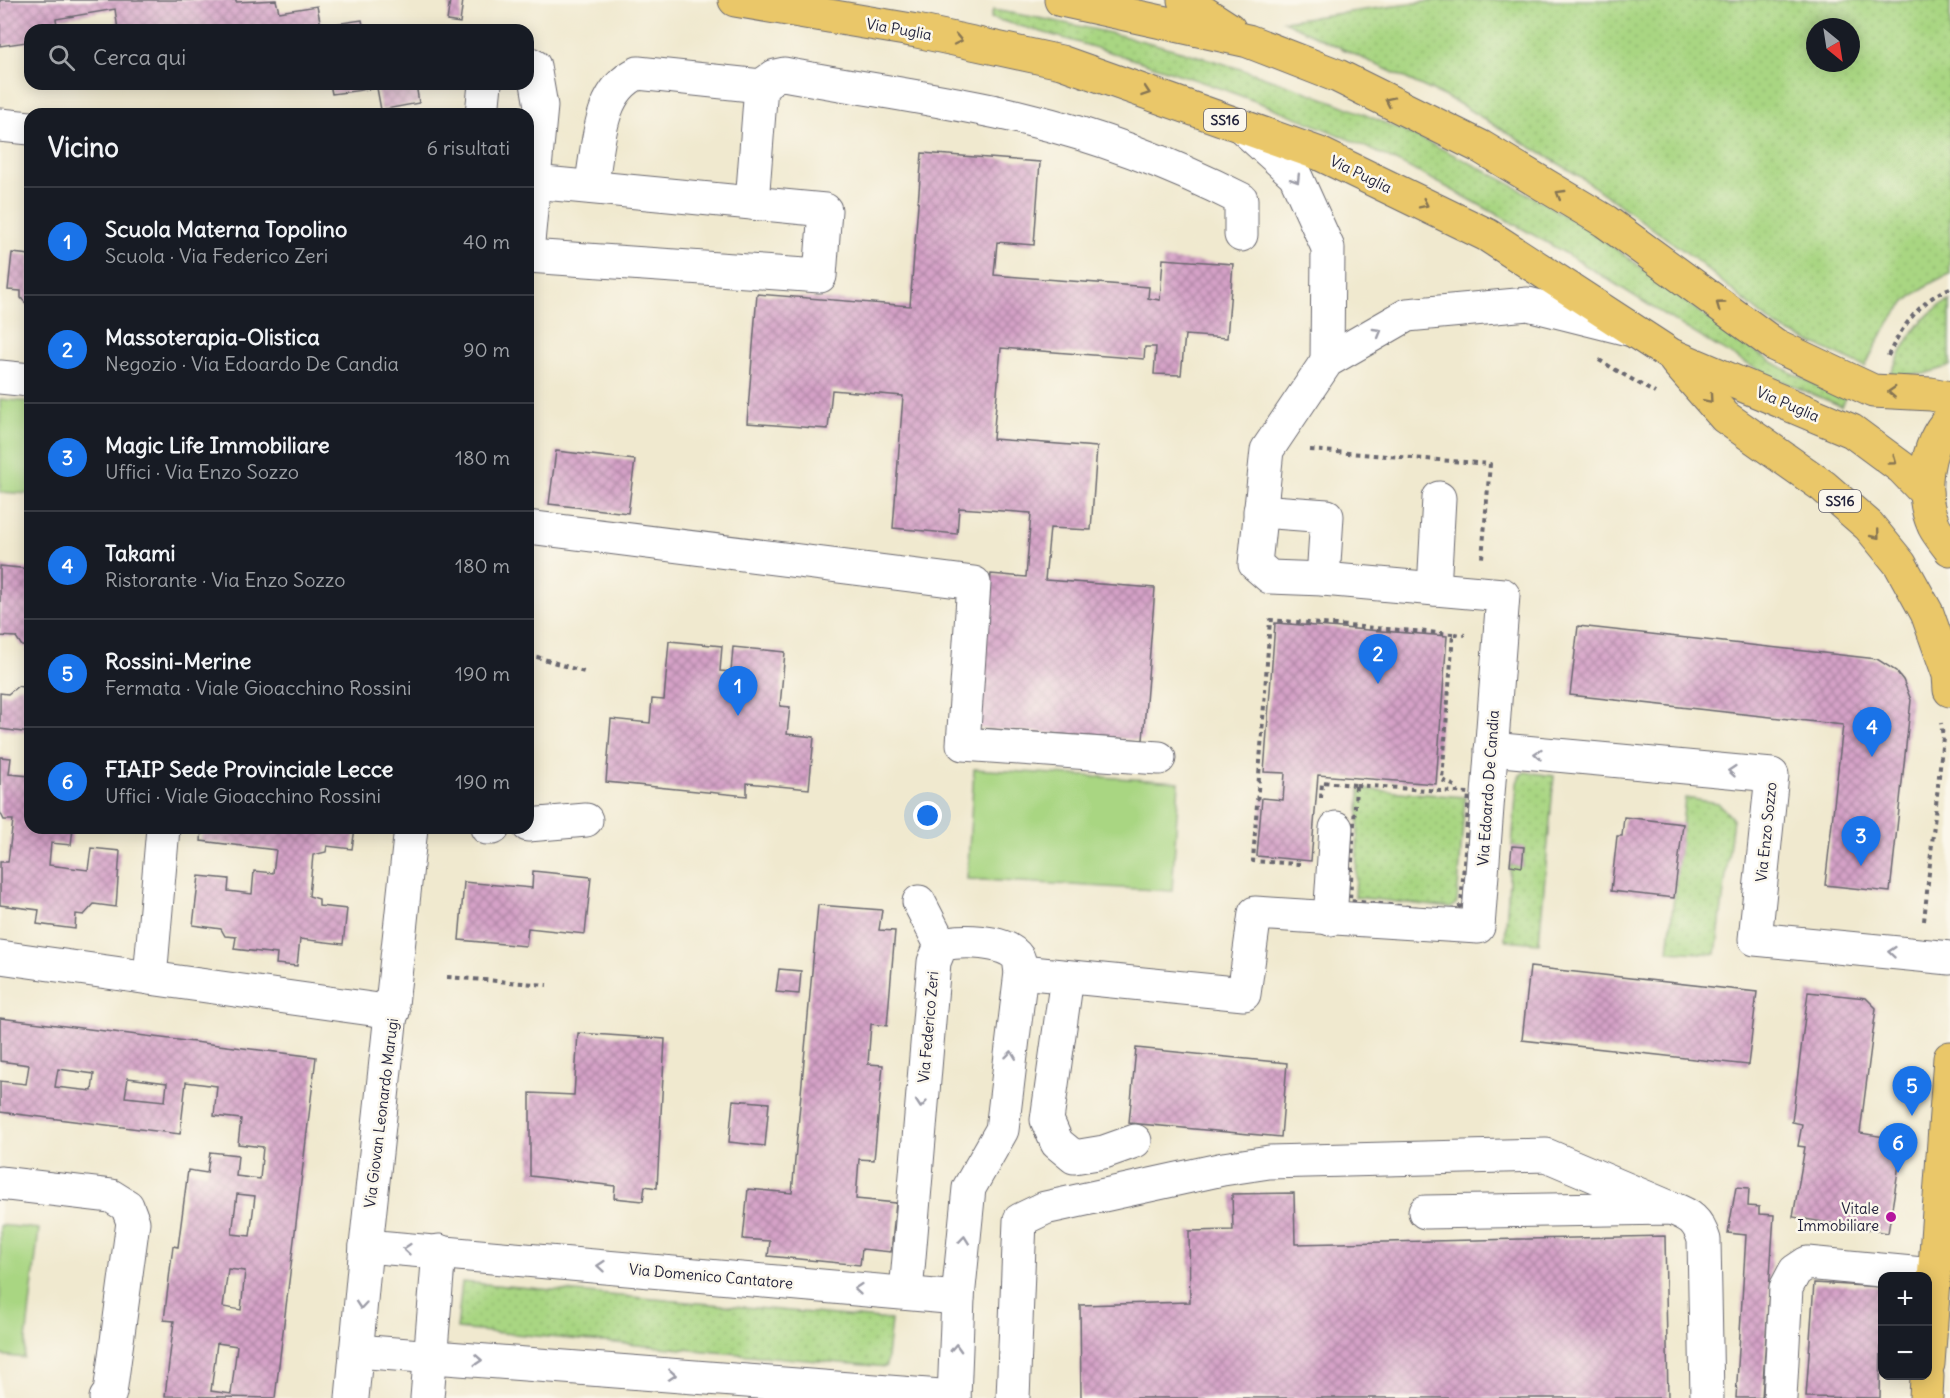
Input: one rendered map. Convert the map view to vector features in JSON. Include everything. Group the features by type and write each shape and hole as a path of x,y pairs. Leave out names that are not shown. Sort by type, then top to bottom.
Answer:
{"main road":[{"name":"Via Puglia","path":"735,0 917,32 1061,62 1320,154 1487,235 1671,355 1852,431 1902,468 1926,493"},
{"path":"1061,0 1248,41 1338,76 1481,147 1605,221 1775,345 1873,391 1931,394 1950,398"},
{"path":"1184,0 1248,41"},
{"name":"SS16","path":"1671,355 1725,417 1823,486 1869,526 1900,564 1927,613 1943,657 1946,704"},
{"path":"1950,419 1943,427 1929,459 1926,493 1934,526 1950,549"},
{"path":"1930,1326 1950,1058"},
{"path":"1926,1398 1927,1380"}],"street":[{"path":"534,66 542,106 534,182 825,210 820,276 534,256"},
{"path":"591,187 608,100 623,79 638,73 761,86 775,76 784,74 1023,118 1133,151 1194,175 1241,199 1240,236"},
{"path":"752,203 761,86"},
{"path":"483,108 484,90"},
{"path":"1239,124 1296,175 1328,248 1327,361"},
{"path":"0,125 24,127"},
{"name":"Via Edoardo De Candia","path":"1022,972 1244,994 1255,913 1478,927 1503,595 1323,579 1270,577 1255,564 1267,450 1327,361 1407,315 1528,304 1629,329"},
{"path":"0,377 24,379"},
{"path":"1434,589 1439,498"},
{"path":"1260,511 1328,516 1323,579"},
{"path":"534,528 974,583 963,744 1159,758"},
{"name":"Via Enzo Sozzo","path":"1491,749 1772,775 1755,939 1950,958"},
{"path":"534,824 586,820"},
{"path":"1330,919 1336,828"},
{"path":"150,978 162,834"},
{"name":"Via Giovan Leonardo Marugi","path":"352,1398 410,834"},
{"path":"356,1352 954,1398 958,1298 969,1188 1002,1130 1022,972 1017,957 1005,946 954,941 941,945 919,902"},
{"name":"Via Federico Zeri","path":"906,1293 929,1009 934,962 941,945"},
{"path":"0,957 393,1012"},
{"path":"1067,976 1047,1120 1057,1143 1074,1157 1104,1152 1135,1141"},
{"path":"1013,1398 1020,1220 1045,1208 1223,1169 1269,1162 1546,1155 1690,1215 1699,1225 1704,1240 1707,1398"},
{"path":"0,1183 111,1196 127,1206 133,1222 110,1393 106,1398"},
{"path":"1425,1212 1671,1208"},
{"name":"Via Domenico Cantatore","path":"366,1246 958,1298"},
{"path":"427,1398 439,1251"},
{"path":"1780,1398 1786,1288 1795,1271 1807,1263 1933,1275"}],"path":[{"path":"1595,357 1664,398"},
{"path":"1303,449 1490,464 1482,560"},
{"path":"1305,864 1252,861 1270,620 1472,635"},
{"path":"1453,634 1442,780 1469,793"},
{"path":"534,656 587,674"},
{"path":"1924,926 1946,704"},
{"path":"1356,785 1469,793 1461,906 1457,910 1350,900 1356,785"},
{"path":"447,977 547,986"}],"green space":[{"path":"1439,0 1950,0 1950,274 1920,290 1908,300 1889,323 1865,367 1775,326 1691,256 1579,176 1456,102 1283,21"},
{"path":"993,10 1070,24 1222,63 1297,88 1442,149 1579,224 1772,362 1807,381 1846,396 1841,406 1755,368 1706,341 1524,229 1399,163 1343,137 1228,91 1169,71 991,18"},
{"path":"1950,301 1950,366 1924,374 1890,375 1907,342 1921,322"},
{"path":"0,399 24,401 24,494 0,492"},
{"path":"974,769 1179,782 1172,891 967,879"},
{"path":"1525,772 1554,776 1539,943 1505,940 1510,865 1522,866 1524,848 1512,846 1517,783 1520,775"},
{"path":"1360,789 1465,797 1457,903 1451,908 1355,897"},
{"path":"1685,798 1718,803 1733,819 1716,954 1668,951"},
{"path":"0,1225 39,1229 24,1358 0,1355"},
{"path":"462,1282 891,1320 886,1367 457,1329"}],"building":[{"path":"0,0 236,0 236,2 276,0 279,12 317,6 321,24 117,24 115,9 56,19 57,24 24,24 24,42 0,46"},
{"path":"450,0 463,0 460,23 447,21"},
{"path":"362,20 363,24 335,24"},
{"path":"331,90 362,90 332,94"},
{"path":"377,90 417,90 419,103 381,108"},
{"path":"922,153 1040,162 1034,245 997,242 994,275 1149,287 1148,298 1160,300 1163,259 1233,264 1227,338 1185,335 1181,375 1154,374 1156,347 1145,347 1144,359 1001,348 993,439 1097,447 1091,530 1050,528 1045,580 1155,588 1143,740 978,728 991,574 1026,577 1031,513 959,508 957,534 893,528 903,396 832,390 828,429 747,423 757,294 910,306"},
{"path":"12,253 24,254 24,301 21,298 21,291 8,290"},
{"path":"556,451 635,460 628,513 549,504"},
{"path":"0,566 24,568 24,646 16,637 0,636"},
{"path":"1275,623 1447,636 1436,784 1318,775 1311,861 1257,856 1262,798 1283,800 1285,773 1264,772"},
{"path":"1578,626 1877,659 1896,671 1903,680 1911,700 1890,892 1825,885 1843,725 1570,695"},
{"path":"669,641 722,646 720,671 731,672 733,647 785,652 780,706 790,707 787,734 814,737 809,789 747,783 747,796 606,782 611,719 650,723 652,699 664,700"},
{"path":"24,677 24,732 0,729 0,693 8,694 18,686 23,687"},
{"path":"0,757 11,758 9,774 24,775 24,834 72,834 71,845 51,843 49,865 88,870 91,848 120,851 116,907 94,904 84,915 76,914 75,929 37,924 39,910 0,905 0,862 8,862 13,820 4,820 0,812"},
{"path":"1624,817 1683,824 1674,898 1611,891 1617,836 1622,836"},
{"path":"202,834 354,834 352,849 327,846 326,852 313,855 309,896 319,899 319,906 347,909 343,944 300,939 297,966 276,964 277,954 234,949 236,937 225,936 221,929 193,925 199,876 229,879 228,891 252,894 254,871 273,873 276,850 201,841"},
{"path":"1512,846 1524,847 1522,867 1510,865"},
{"path":"533,871 591,877 585,934 528,928 526,946 459,940 464,882 532,888"},
{"path":"818,905 882,910 879,930 895,931 887,1026 871,1024 868,1064 883,1065 874,1160 859,1159 856,1199 896,1203 891,1252 862,1249 860,1265 768,1256 770,1241 743,1239 748,1189 792,1193"},
{"path":"1530,967 1757,992 1748,1065 1522,1040"},
{"path":"779,969 801,971 799,994 776,992"},
{"path":"1808,992 1866,998 1876,1008 1860,1133 1903,1140 1888,1233 1793,1217 1805,1147 1798,1146 1802,1124 1792,1122"},
{"path":"0,1018 316,1057 275,1398 165,1396 174,1321 164,1320 173,1246 178,1247 188,1170 207,1173 210,1152 238,1155 236,1176 260,1179 263,1147 238,1144 241,1119 214,1116 217,1086 186,1082 180,1134 0,1112 0,1081 26,1084 29,1065 0,1061","holes":["58,1069 94,1074 92,1091 55,1087","128,1078 167,1083 165,1101 125,1097","237,1194 255,1196 250,1236 232,1234","228,1269 245,1271 241,1310 223,1307","217,1343 237,1346 231,1394 211,1391"]},
{"path":"578,1033 665,1039 657,1188 645,1186 643,1201 614,1198 615,1186 530,1176 530,1093 574,1095"},
{"path":"1136,1048 1287,1063 1281,1137 1129,1123"},
{"path":"733,1100 769,1103 765,1146 729,1142"},
{"path":"1736,1187 1749,1188 1748,1206 1759,1207 1759,1214 1774,1215 1762,1398 1736,1398 1746,1235 1728,1233"},
{"path":"1294,1193 1295,1244 1665,1236 1668,1398 1081,1398 1080,1305 1190,1302 1189,1231 1233,1230 1232,1194"},
{"path":"1814,1283 1878,1287 1880,1398 1806,1397"}],"place":[{"name":"Massoterapia-Olistica","path":"1378,684"},
{"name":"Scuola Materna Topolino","path":"738,716"},
{"name":"Takami","path":"1872,757"},
{"name":"Magic Life Immobiliare","path":"1861,866"},
{"name":"Rossini-Merine","path":"1912,1116"},
{"name":"FIAIP Sede Provinciale Lecce","path":"1898,1173"},
{"name":"Vitale Immobiliare","path":"1891,1217"}]}
